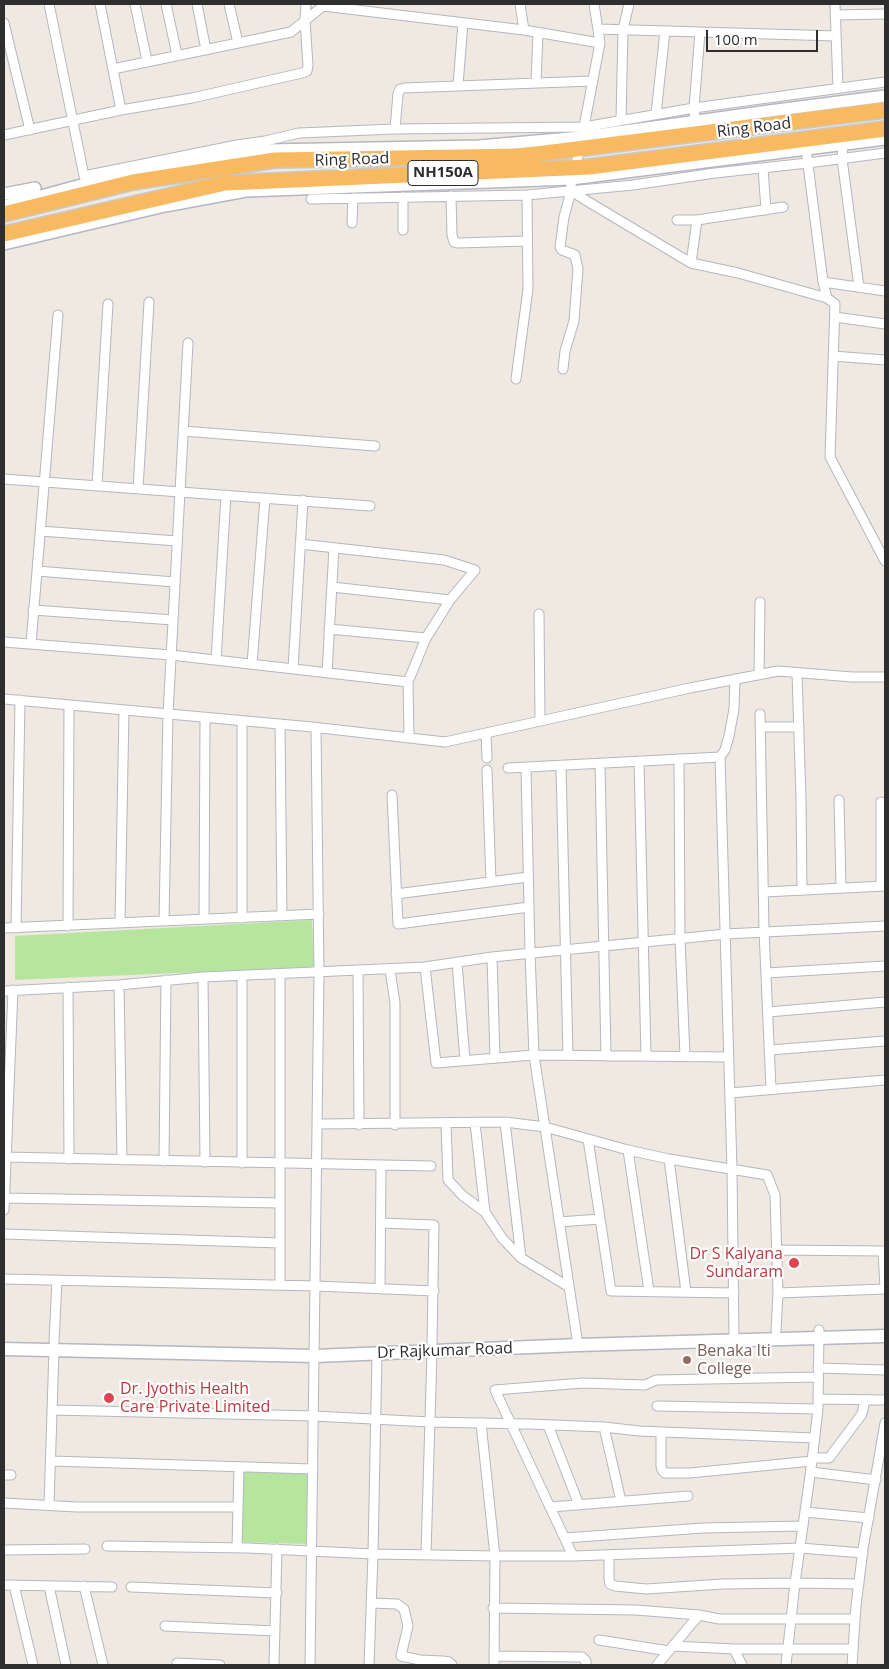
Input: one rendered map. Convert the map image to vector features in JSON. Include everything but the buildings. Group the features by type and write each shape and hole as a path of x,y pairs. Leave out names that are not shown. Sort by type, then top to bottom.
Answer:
{"highway":[{"name":"Ring Road","path":"4,214 133,182 276,160 521,156 582,137 885,110"},
{"name":"Ring Road","path":"4,234 225,183 572,179 885,129"}],"main road":[{"name":"Dr Rajkumar Road","path":"315,1352 577,1341 819,1334 885,1328"},
{"name":"Dr Rajkumar Road","path":"734,1336 776,1331 885,1336"},
{"name":"Dr Rajkumar Road","path":"4,1341 54,1346"},
{"name":"Dr Rajkumar Road","path":"4,1348 54,1346 377,1354 432,1347"}],"street":[{"path":"49,4 84,176 298,133 395,129 582,137 621,120 885,82"},
{"path":"100,4 121,110"},
{"path":"135,4 147,61"},
{"path":"166,4 177,55"},
{"path":"197,4 206,50"},
{"path":"230,4 238,42"},
{"path":"4,135 302,74 307,70 308,65 305,21 306,4"},
{"path":"520,4 524,30"},
{"path":"563,370 565,351 574,321 578,269 575,256 562,250 560,247 564,216 582,137 600,43 594,4"},
{"path":"621,120 622,29 630,4"},
{"path":"835,4 838,88"},
{"path":"113,69 291,32 322,5 356,7 524,30 600,43"},
{"path":"835,15 885,14"},
{"path":"4,23 30,130"},
{"path":"458,85 463,23"},
{"path":"598,29 836,36"},
{"path":"656,114 665,31"},
{"path":"695,121 694,108 700,32"},
{"path":"536,82 538,33"},
{"path":"395,129 400,89 458,85 592,81"},
{"path":"4,206 85,184 175,165 268,150 479,146 582,137 885,96"},
{"path":"319,132 329,148"},
{"path":"4,244 165,206 246,191 572,179 885,139"},
{"path":"843,145 842,159 859,287"},
{"path":"806,149 823,282 827,298"},
{"path":"311,199 527,195 572,179 633,185 715,173 885,153"},
{"path":"763,168 766,210"},
{"path":"572,179 691,263 738,273 814,294 827,298 835,304 830,457 885,561"},
{"path":"4,194 35,188"},
{"path":"516,379 528,289 527,195"},
{"path":"451,196 452,235 454,242 527,241"},
{"path":"403,197 403,230"},
{"path":"352,223 353,198"},
{"path":"677,220 697,220 783,207"},
{"path":"691,263 697,220"},
{"path":"823,282 885,291"},
{"path":"814,294 823,282"},
{"path":"138,489 149,302"},
{"path":"97,486 108,304"},
{"path":"31,644 58,315"},
{"path":"835,317 885,324"},
{"path":"164,921 168,714 188,343"},
{"path":"833,356 885,360"},
{"path":"183,431 375,446"},
{"path":"4,479 370,506"},
{"path":"216,660 226,495"},
{"path":"252,664 265,498"},
{"path":"293,669 303,500"},
{"path":"40,531 177,541"},
{"path":"300,544 444,560 475,570 450,600 426,638 408,682 409,738"},
{"path":"326,673 334,548"},
{"path":"37,571 175,582"},
{"path":"332,587 450,600"},
{"path":"759,675 760,602"},
{"path":"33,610 173,620"},
{"path":"539,614 540,721"},
{"path":"329,629 426,638"},
{"path":"4,642 171,655 408,682"},
{"path":"4,699 280,724 444,742 778,671 852,677 885,677"},
{"path":"797,673 802,890"},
{"path":"734,1336 732,1169 720,757 725,750 729,736 734,709 735,679"},
{"path":"16,928 20,700"},
{"path":"68,926 69,705"},
{"path":"120,923 124,710"},
{"path":"760,714 764,931 771,1089"},
{"path":"204,919 205,718"},
{"path":"242,721 242,918"},
{"path":"280,724 282,916"},
{"path":"760,727 799,727"},
{"path":"310,1665 320,972 316,728"},
{"path":"486,732 487,758"},
{"path":"508,768 720,757"},
{"path":"678,759 680,938 685,1056"},
{"path":"639,761 646,1056"},
{"path":"600,764 606,1056"},
{"path":"560,766 568,1056"},
{"path":"526,768 534,1055 577,1341"},
{"path":"487,770 491,881"},
{"path":"392,795 398,924 529,907"},
{"path":"839,800 841,887"},
{"path":"764,892 883,886 882,802"},
{"path":"396,894 528,877"},
{"path":"4,928 319,914"},
{"path":"4,1210 8,990 119,985 204,977 390,970 457,963 492,957 680,938 764,931 885,926"},
{"path":"492,957 495,1058"},
{"path":"457,963 465,1060"},
{"path":"766,973 885,966"},
{"path":"425,967 436,1063 534,1055 728,1057"},
{"path":"358,970 359,1125"},
{"path":"390,970 394,1003 395,1125"},
{"path":"280,974 280,1285"},
{"path":"242,976 242,1163"},
{"path":"204,977 205,1162"},
{"path":"164,1161 166,980"},
{"path":"119,985 122,1160"},
{"path":"68,986 69,1159"},
{"path":"768,1012 885,1002"},
{"path":"770,1050 885,1041"},
{"path":"730,1092 885,1080"},
{"path":"318,1124 395,1125 505,1122 546,1128 669,1159 767,1175 775,1195 778,1292 776,1331"},
{"path":"505,1122 521,1258"},
{"path":"475,1123 485,1212"},
{"path":"446,1124 448,1180 463,1196 485,1212 502,1238 521,1258 569,1287"},
{"path":"588,1139 611,1290 734,1293"},
{"path":"628,1150 649,1291"},
{"path":"5,1157 431,1166"},
{"path":"669,1159 686,1292"},
{"path":"380,1289 381,1166"},
{"path":"4,1198 280,1203"},
{"path":"559,1222 600,1219"},
{"path":"381,1223 434,1225 434,1292 426,1554"},
{"path":"4,1234 280,1243"},
{"path":"777,1250 884,1251 885,1288 778,1292"},
{"path":"4,1279 316,1286 434,1292"},
{"path":"49,1505 56,1280"},
{"path":"786,1665 795,1583 813,1460 818,1409 819,1334"},
{"path":"369,1665 377,1354"},
{"path":"573,1556 495,1390 583,1384 645,1385 656,1380 885,1370"},
{"path":"818,1399 885,1400"},
{"path":"661,1432 661,1466 665,1473 690,1473 829,1458 862,1414 865,1400"},
{"path":"656,1406 818,1409"},
{"path":"53,1410 510,1423 604,1427 661,1432 814,1438"},
{"path":"481,1423 495,1556 494,1661 546,1661 582,1658 586,1661 586,1665"},
{"path":"852,1665 855,1619 863,1554 876,1480 883,1453 885,1423"},
{"path":"548,1425 579,1504"},
{"path":"604,1427 621,1501"},
{"path":"51,1461 313,1469"},
{"path":"237,1548 239,1467"},
{"path":"811,1472 876,1480"},
{"path":"550,1507 688,1496"},
{"path":"4,1503 77,1507 238,1507"},
{"path":"805,1512 869,1518"},
{"path":"565,1538 703,1528 803,1526"},
{"path":"107,1546 495,1556 573,1556 800,1548 863,1554"},
{"path":"4,1550 85,1549"},
{"path":"274,1665 277,1549"},
{"path":"609,1555 609,1580 610,1584 615,1586 646,1589 723,1584 859,1584"},
{"path":"4,1585 112,1587"},
{"path":"14,1585 33,1665"},
{"path":"49,1586 66,1665"},
{"path":"84,1586 103,1665"},
{"path":"131,1586 277,1593"},
{"path":"371,1603 397,1604 404,1609 408,1626 401,1656 401,1665"},
{"path":"494,1608 636,1610 699,1615 719,1619 855,1619"},
{"path":"657,1665 699,1615"},
{"path":"165,1626 275,1631"},
{"path":"599,1640 671,1648 853,1649"},
{"path":"734,1649 742,1665"},
{"path":"401,1656 420,1660 443,1661 452,1665"},
{"path":"177,1664 220,1665"}],"green space":[{"path":"312,920 314,967 15,980 15,936"},
{"path":"242,1472 308,1473 306,1544 241,1542"}],"place":[{"name":"Dr S Kalyana Sundaram","path":"794,1263"},
{"name":"Benaka Iti College","path":"687,1360"},
{"name":"Dr. Jyothis Health Care Private Limited","path":"109,1398"}]}
